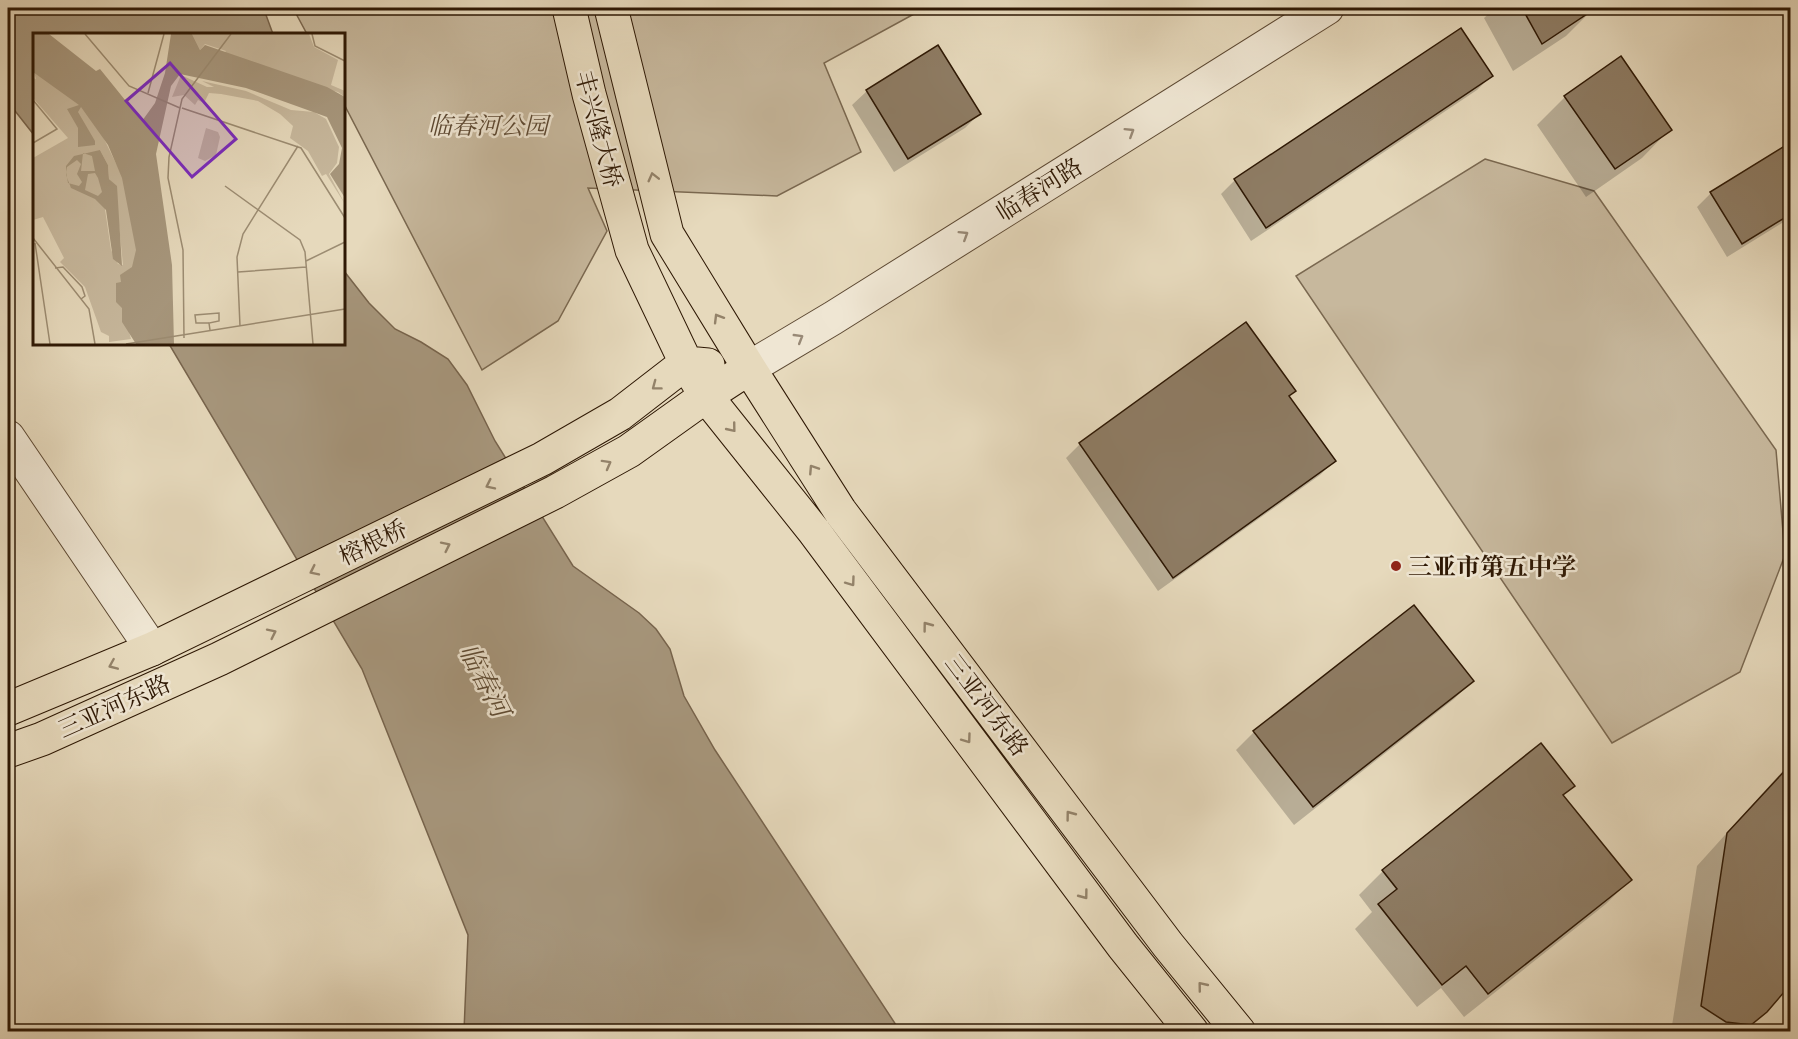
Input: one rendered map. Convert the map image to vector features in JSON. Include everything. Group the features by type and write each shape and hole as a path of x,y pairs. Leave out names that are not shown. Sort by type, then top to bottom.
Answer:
{"main road":[{"name":"丰兴隆大桥","path":"569,8 589,94 632,250 686,363"},
{"name":"丰兴隆大桥","path":"611,8 667,234 749,368"},
{"path":"686,363 749,368"},
{"name":"三亚河东路","path":"686,363 706,396 813,530 1123,946 1192,1032"},
{"name":"榕根桥","path":"204,624 542,459 620,414 686,363"},
{"path":"706,396 749,368"},
{"name":"三亚河东路","path":"749,368 840,511 1168,945 1239,1032"},
{"name":"榕根桥","path":"219,659 555,492 629,452 706,396"},
{"name":"三亚河东路","path":"8,709 152,649 204,624"},
{"name":"三亚河东路","path":"8,751 42,739 219,659"}],"street":[{"name":"临春河路","path":"749,368 833,318 1327,8"},
{"path":"8,437 152,649"}],"green space":[{"name":"临春河公园","path":"293,8 925,8 824,63 861,152 777,196 588,188 607,231 558,321 482,370 345,106 345,33 306,33"},
{"path":"1485,159 1594,191 1776,450 1785,555 1740,672 1612,743 1296,276"}],"water":[{"path":"8,8 267,8 266,15 273,33 33,33 33,134 8,102"},
{"name":"临春河","path":"345,272 369,303 395,329 448,359 467,385 495,441 573,566 639,613 656,629 670,649 684,696 715,750 900,1031 464,1031 468,935 362,669 170,345 345,345"}],"building":[{"path":"1522,8 1596,8 1542,44"},
{"path":"1461,28 1493,76 1266,228 1234,179"},
{"path":"938,45 981,114 908,159 866,90"},
{"path":"1621,56 1672,130 1615,169 1564,96"},
{"path":"1791,142 1791,214 1742,244 1710,192"},
{"path":"1246,322 1296,391 1289,396 1336,461 1173,578 1079,443"},
{"path":"1414,605 1474,681 1313,807 1253,731"},
{"path":"1541,743 1575,786 1563,795 1632,880 1488,994 1466,966 1442,985 1378,904 1397,889 1382,870"},
{"path":"1791,764 1791,984 1767,1012 1751,1025 1726,1022 1701,1006 1727,833"}],"place":[{"name":"三亚市第五中学","path":"1396,566"}]}
